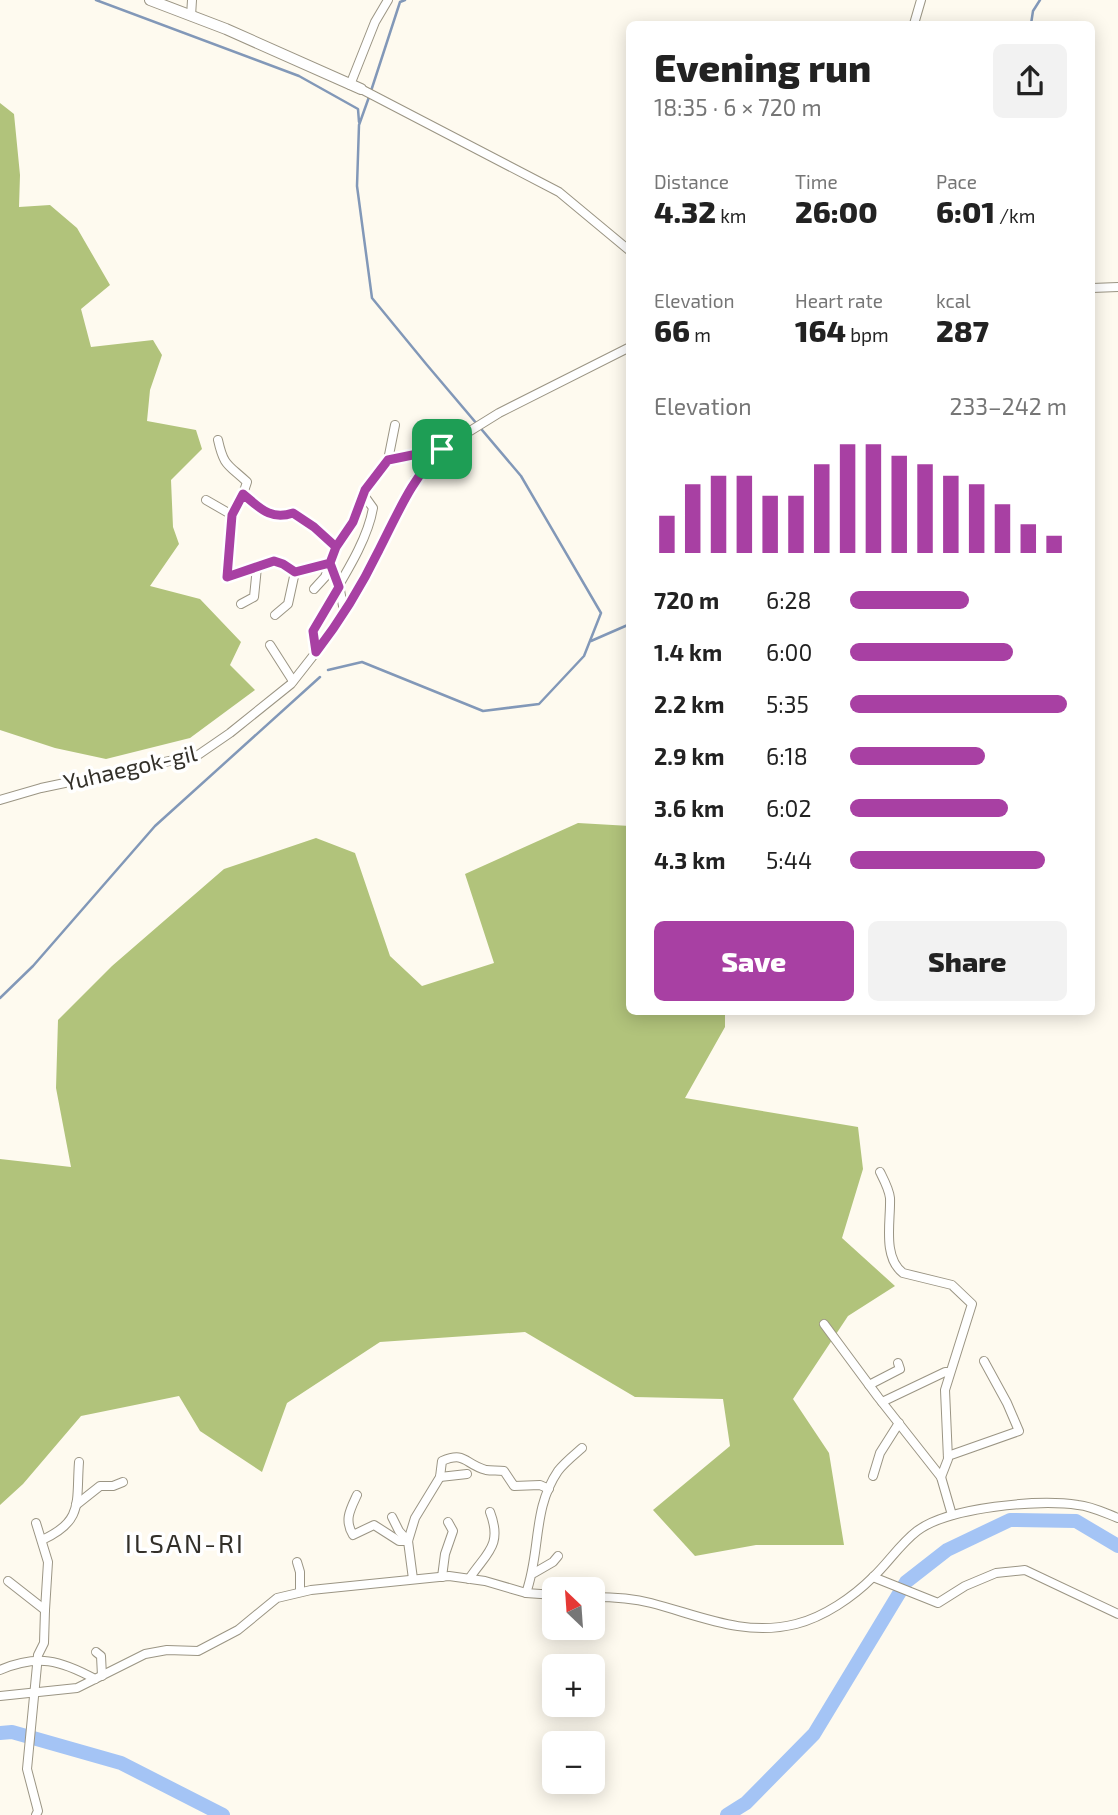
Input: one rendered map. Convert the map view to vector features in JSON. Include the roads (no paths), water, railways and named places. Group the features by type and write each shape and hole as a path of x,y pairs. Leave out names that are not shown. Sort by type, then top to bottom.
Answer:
{"street":[{"path":"150,0 378,96 558,192 626,247"},
{"path":"191,16 192,0"},
{"path":"350,85 378,15 388,0"},
{"path":"915,21 921,0"},
{"path":"1095,288 1118,287"},
{"name":"Yuhaegok-gil","path":"0,800 41,788 198,755 293,681 331,633 378,552 415,479 442,449 495,415 626,349"},
{"path":"314,589 325,577 336,547 353,522 363,494 388,460 395,425"},
{"path":"218,440 223,459 229,468 247,482 232,515 227,577 274,561 295,572 330,563"},
{"path":"388,460 442,449"},
{"path":"243,494 266,512 282,517 293,513 336,547"},
{"path":"316,652 313,631 339,587 370,523 373,508 363,494"},
{"path":"206,500 232,515"},
{"path":"330,563 344,611"},
{"path":"241,604 254,597 257,567"},
{"path":"275,615 288,604 295,572"},
{"path":"270,645 293,681"},
{"path":"880,1172 890,1194 888,1233 898,1268 903,1273 952,1285 972,1304 950,1372 945,1401 948,1456 941,1477"},
{"path":"824,1324 941,1477 952,1516"},
{"path":"948,1456 1019,1431 984,1361"},
{"path":"869,1385 900,1369 898,1363"},
{"path":"882,1402 950,1372"},
{"path":"873,1476 880,1453 899,1423"},
{"path":"526,1593 534,1573 542,1502 559,1470 582,1448"},
{"path":"413,1580 408,1541 415,1517 440,1477 442,1461 461,1456 488,1471 504,1471 514,1486 540,1485 549,1489"},
{"path":"43,1540 59,1533 76,1512 79,1462"},
{"path":"440,1477 467,1474"},
{"path":"76,1505 100,1486 113,1486 122,1482"},
{"path":"357,1495 347,1525 353,1535 374,1525 400,1541 408,1541"},
{"path":"606,1597 649,1602 729,1627 776,1628 799,1624 846,1599 873,1577 918,1530 952,1516 1007,1506 1039,1504 1079,1505 1118,1518"},
{"path":"469,1578 493,1546 494,1522 490,1512"},
{"path":"392,1517 408,1541"},
{"path":"442,1577 445,1554 453,1531 448,1522"},
{"path":"36,1523 43,1540 48,1572 45,1586 44,1643 37,1660 27,1769 38,1811 36,1815"},
{"path":"534,1573 558,1556"},
{"path":"297,1562 300,1592"},
{"path":"873,1577 938,1603 965,1586 996,1573 1025,1570 1118,1614"},
{"path":"0,1696 77,1688 145,1654 167,1650 198,1651 238,1630 277,1598 300,1592 442,1577 469,1578 526,1593 542,1594"},
{"path":"8,1581 45,1610"},
{"path":"96,1652 101,1656 99,1677"},
{"path":"0,1670 37,1660 75,1668 99,1677"}],"waterway":[{"path":"96,0 299,76 358,109 359,122"},
{"path":"371,91 400,2 405,0"},
{"path":"1031,21 1033,11 1040,0"},
{"path":"328,670 362,662 483,711 539,704 584,656 601,613 521,476 372,298 357,186 359,125 369,97"},
{"path":"591,641 626,626"},
{"path":"0,998 33,966 155,826 320,677"},
{"path":"727,1815 746,1803 814,1734 906,1582 947,1550 1010,1520 1076,1521 1118,1546"},
{"path":"0,1733 12,1732 121,1763 223,1815"}],"district":[{"name":"ILSAN-RI","path":"185,1542"}]}
